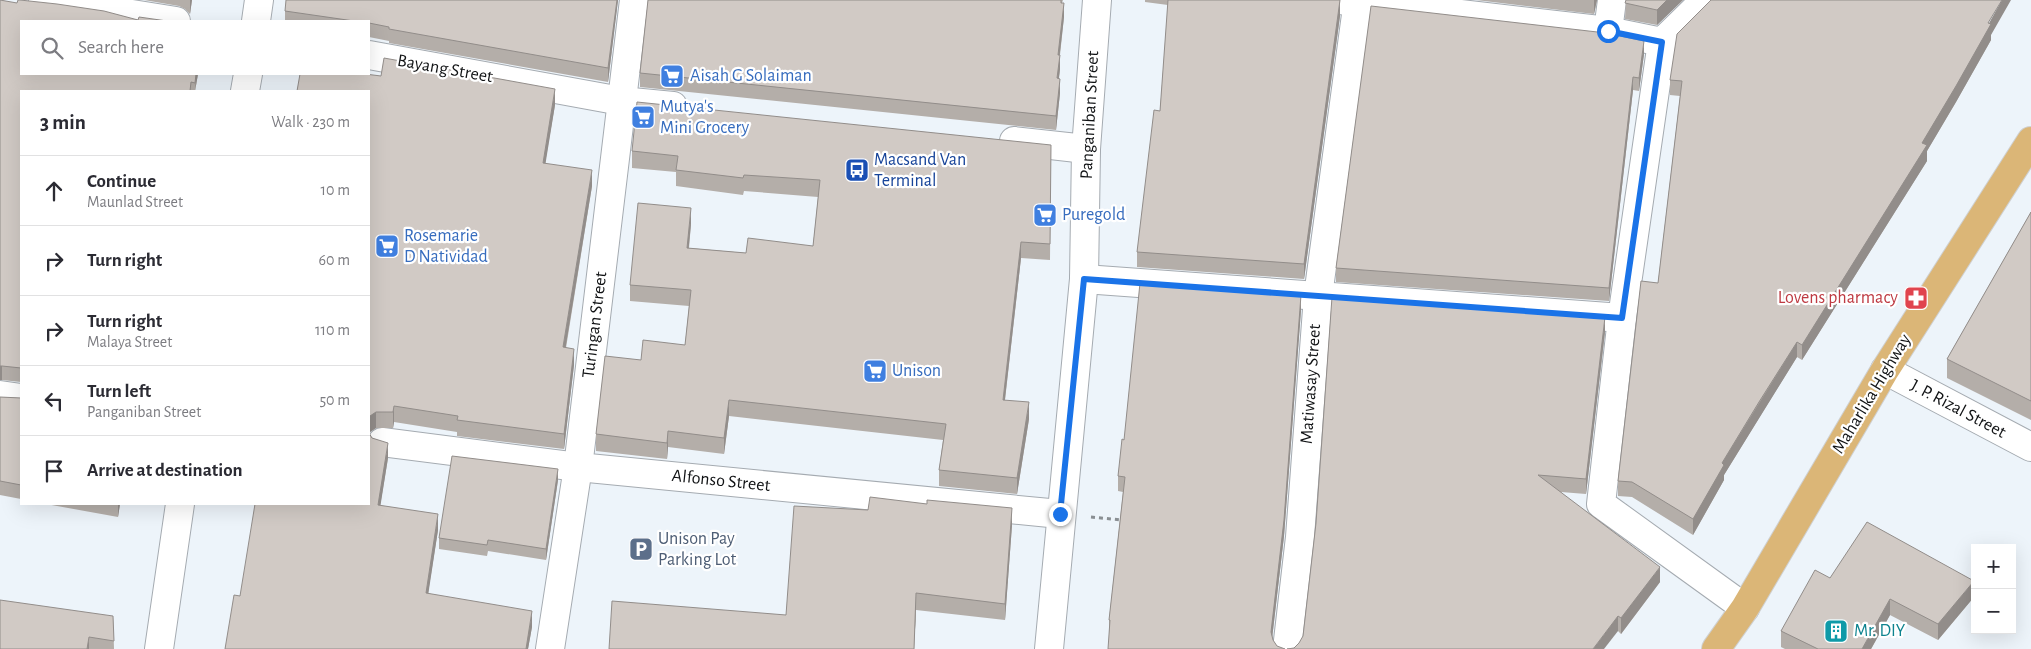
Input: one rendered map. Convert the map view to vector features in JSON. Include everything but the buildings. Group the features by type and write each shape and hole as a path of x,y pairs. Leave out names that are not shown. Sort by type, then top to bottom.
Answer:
{"main road":[{"name":"Maharlika Highway","path":"1716,649 1745,608 1885,370 2028,154"}],"street":[{"path":"43,0 170,20"},
{"path":"256,20 259,0"},
{"name":"Turingan Street","path":"550,649 578,467 634,0"},
{"name":"Panganiban Street","path":"1049,649 1060,514 1084,279 1086,149 1097,0"},
{"path":"1608,31 1612,0"},
{"path":"1705,0 1662,42 1622,318 1601,504 1745,608"},
{"path":"1351,1 1608,31 1662,42"},
{"name":"Matiwasay Street","path":"1287,649 1300,537 1318,296 1351,1"},
{"name":"Bayang Street","path":"370,55 621,101 700,109"},
{"path":"245,90 248,75"},
{"path":"988,139 1086,149"},
{"path":"1084,279 1622,318"},
{"name":"J. P. Rizal Street","path":"1885,370 2031,447"},
{"path":"0,395 20,398"},
{"name":"Alfonso Street","path":"382,442 578,467 1060,514"},
{"path":"159,649 180,505"}],"path":[{"path":"1060,514 1127,521"}],"place":[{"name":"Aisah G Solaiman","path":"672,76"},
{"name":"Mutya's Mini Grocery","path":"643,117"},
{"name":"Macsand Van Terminal","path":"857,170"},
{"name":"Puregold","path":"1045,215"},
{"name":"Rosemarie D Natividad","path":"387,246"},
{"name":"Lovens pharmacy","path":"1916,298"},
{"name":"Unison","path":"875,371"},
{"name":"Unison Pay Parking Lot","path":"641,549"},
{"name":"Mr. DIY","path":"1836,631"}],"route":[{"path":"1060,514 1084,279 1622,318 1662,42 1608,31"}]}
